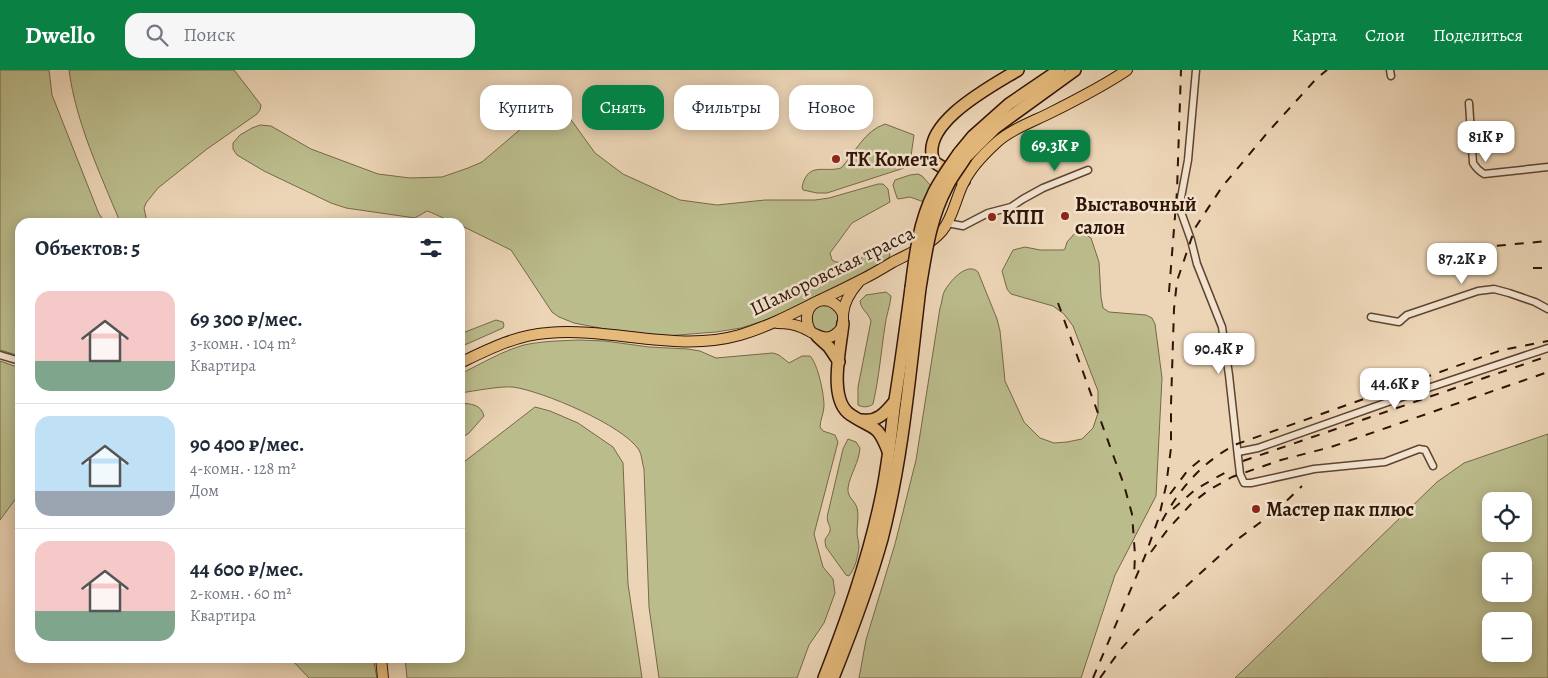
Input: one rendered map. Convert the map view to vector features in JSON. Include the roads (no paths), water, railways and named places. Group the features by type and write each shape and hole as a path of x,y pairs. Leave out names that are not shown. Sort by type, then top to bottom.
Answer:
{"highway":[{"path":"964,181 934,162 931,152 932,143 941,127 972,99 1018,70"},
{"path":"824,678 846,623 868,551 882,495 895,401 916,288 935,213 973,136 1009,104 1059,70"},
{"path":"962,155 995,128 1075,70"},
{"path":"833,678 854,626 881,540 889,506 902,433 916,288"},
{"path":"843,318 839,362 838,393 840,402 850,414 878,430 884,439 889,453"},
{"path":"814,334 829,347 839,362"},
{"path":"860,420 880,418 895,401"}],"main road":[{"path":"947,224 964,181 980,158 997,142 1022,127 1082,98 1127,70"},
{"name":"Шаморовская трасса","path":"465,361 509,342 546,333 580,332 685,342 712,340 737,335 773,323 863,280 923,247 943,231 947,224"},
{"path":"773,323 794,325 828,338 833,336 838,332 850,294 857,284 863,280"},
{"path":"814,334 807,326 806,319 810,306 816,302 832,301 839,306 843,318"},
{"path":"382,663 383,678"}],"street":[{"path":"1196,70 1188,160 1180,203 1181,212 1197,264 1222,327 1240,474 1244,483 1314,468 1391,461 1419,449 1425,450 1433,466"},
{"path":"1469,103 1473,163 1480,172 1484,174 1548,167"},
{"path":"947,224 963,226 988,213 1011,207 1043,188 1088,170"},
{"path":"1371,317 1399,322 1407,315 1444,301 1478,291 1494,290 1535,302 1548,309"},
{"path":"1238,452 1258,448 1548,348"},
{"path":"0,355 15,360"}],"railway":[{"path":"1169,292 1177,191 1181,70"},
{"path":"1093,678 1145,556 1159,517 1166,486 1171,448 1174,309 1177,281 1195,228 1222,187 1268,132 1316,79 1327,70"},
{"path":"1461,249 1548,241"},
{"path":"1533,268 1548,268"},
{"path":"1058,303 1124,485 1132,514 1135,555 1134,577"},
{"path":"1162,521 1177,497 1194,476 1213,459 1237,444 1502,350 1548,341"},
{"path":"1243,461 1548,356"},
{"path":"1151,552 1168,529 1192,503 1209,490 1232,477 1281,460 1331,447 1548,372"},
{"path":"1170,494 1188,470 1204,457"},
{"path":"1173,509 1196,489 1228,471"},
{"path":"1274,513 1302,486"},
{"path":"1100,678 1137,631 1238,539 1277,510"}],"place":[{"name":"ТК Комета","path":"836,159"},
{"name":"Выставочный салон","path":"1065,216"},
{"name":"КПП","path":"992,217"},
{"name":"Мастер пак плюс","path":"1256,509"}]}
